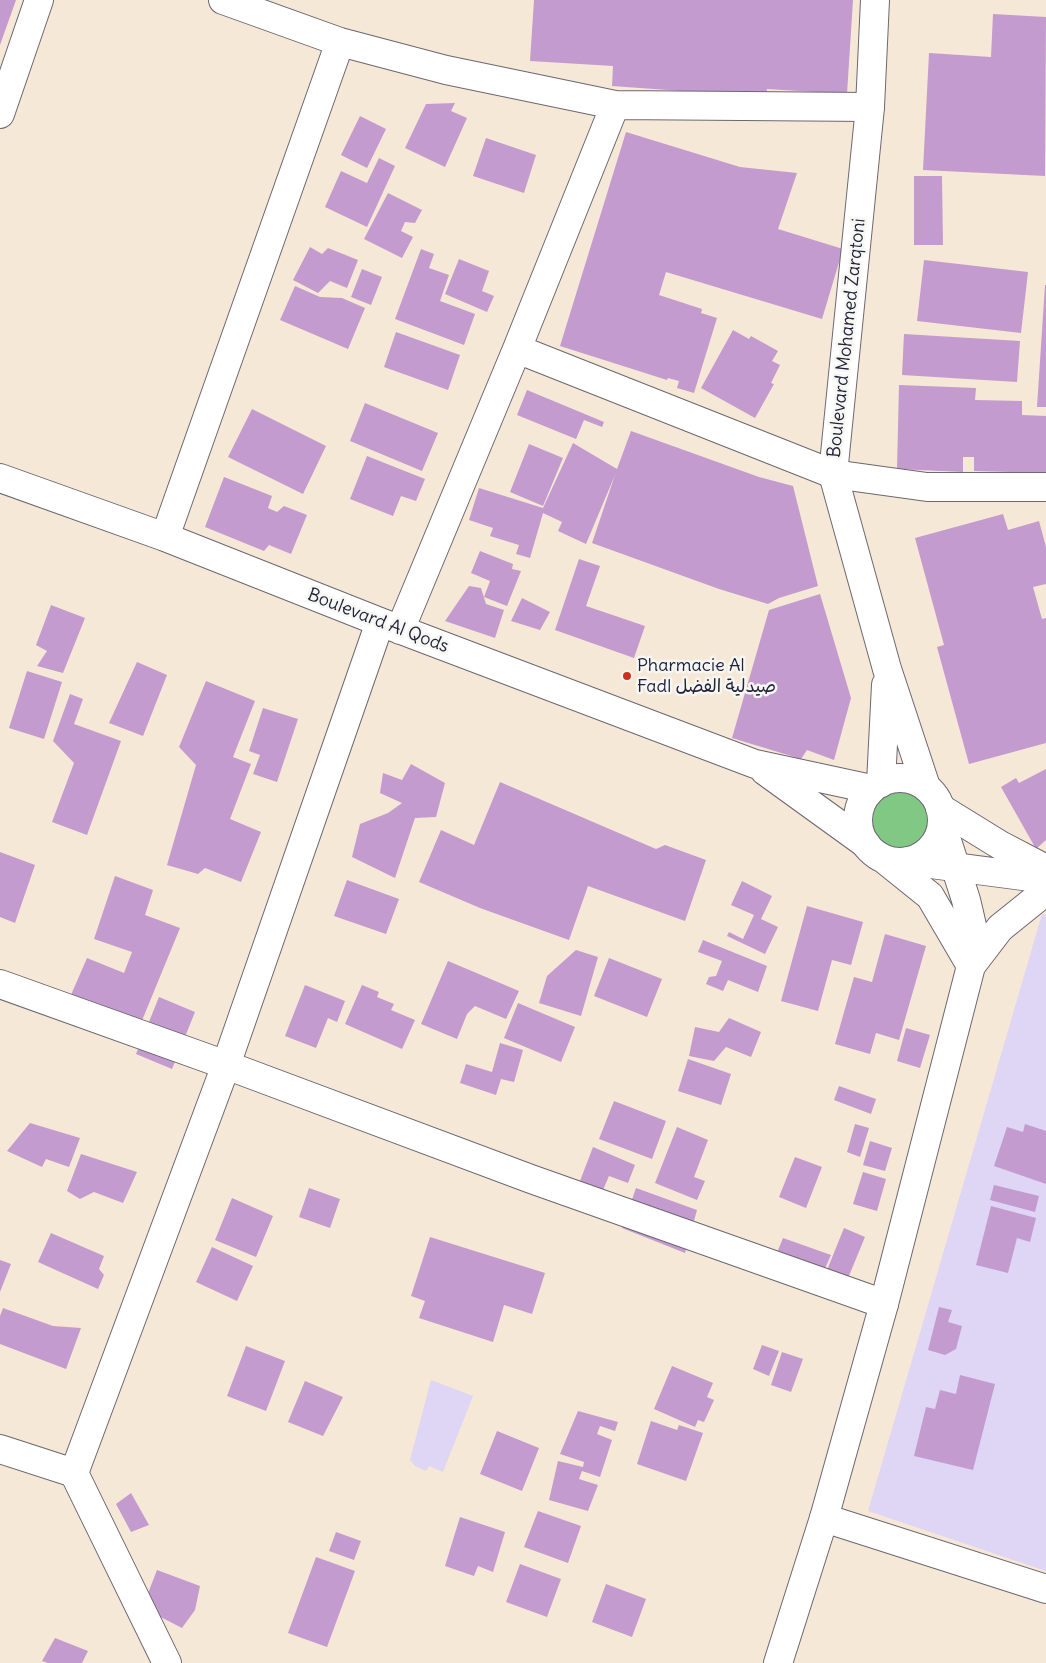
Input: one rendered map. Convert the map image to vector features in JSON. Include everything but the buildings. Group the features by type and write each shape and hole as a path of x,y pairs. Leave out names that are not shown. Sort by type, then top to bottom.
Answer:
{"street":[{"path":"0,114 39,0"},
{"name":"Boulevard Mohamed Zarqtoni","path":"876,0 870,107 833,474 887,669 936,807 966,900 973,930 971,966"},
{"path":"231,1 340,42 446,70 614,105 870,107"},
{"path":"165,538 340,42"},
{"path":"74,1473 390,626 517,349 614,105"},
{"path":"517,349 833,474 927,487 1046,487"},
{"name":"Boulevard Al Qods","path":"0,478 165,538 390,626 756,764"},
{"path":"876,786 887,669"},
{"path":"756,764 876,786"},
{"path":"756,764 886,855 1046,879"},
{"path":"971,966 930,896 861,834 858,822 859,810 864,799 876,786 892,779 904,778 916,782 936,807 1000,845 1046,869"},
{"path":"886,855 919,858 927,852 934,844 936,807"},
{"path":"778,1663 824,1518 884,1304 971,966 1000,928 1046,891"},
{"path":"0,984 226,1065 540,1182 884,1304"},
{"path":"0,1449 74,1473 167,1663"},
{"path":"824,1518 1046,1589"}],"shaded area":[{"path":"1042,914 1046,915 1046,1571 868,1511"},
{"path":"431,1380 473,1396 443,1472 429,1466 426,1471 415,1466 410,1460"}],"green space":[{"path":"900,788 912,791 922,797 928,807 931,819 928,831 922,841 912,847 900,850 888,847 878,841 872,831 869,819 872,807 878,797 888,791"}],"place":[{"name":"Pharmacie Al Fadl صيدلية الفضل","path":"627,676"}]}
